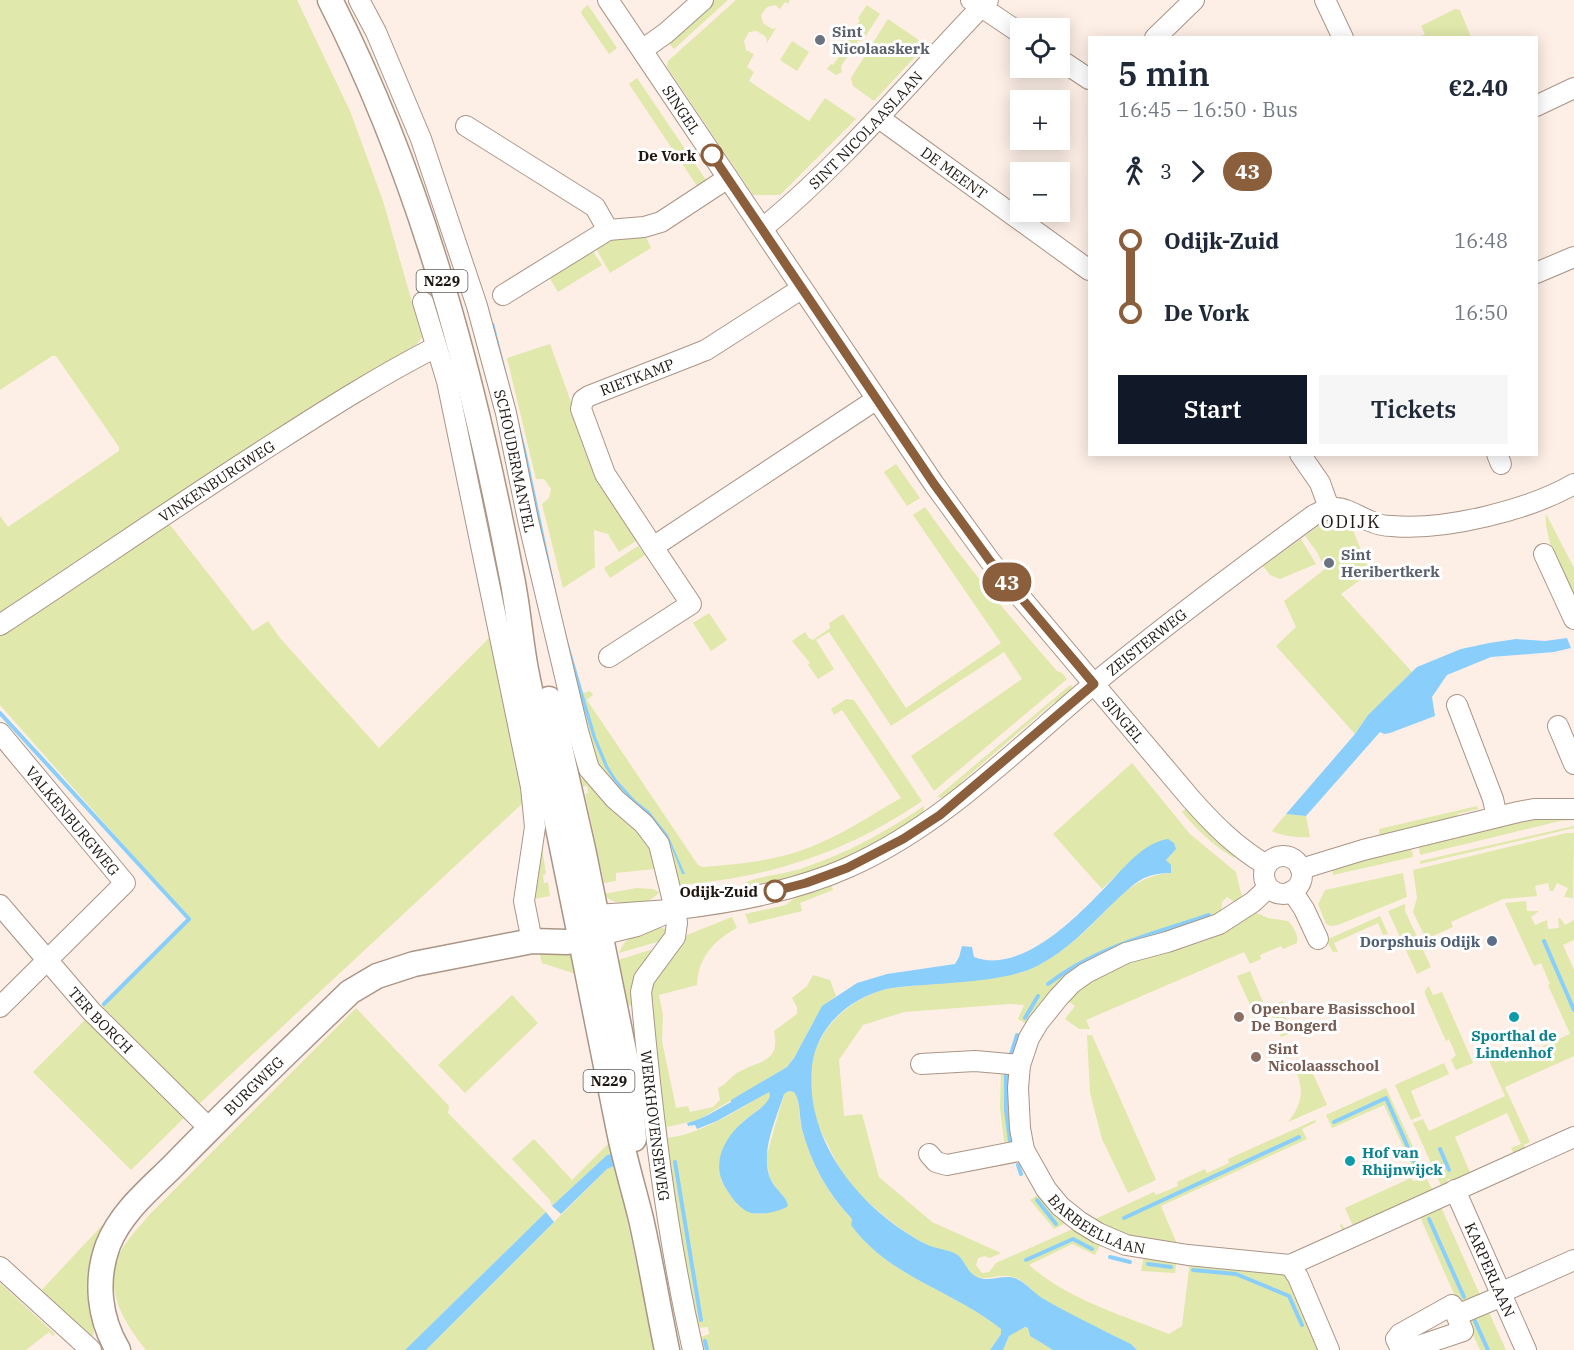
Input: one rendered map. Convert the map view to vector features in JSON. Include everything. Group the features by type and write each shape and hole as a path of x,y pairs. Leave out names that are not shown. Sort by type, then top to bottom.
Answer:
{"main road":[{"name":"SCHOUDERMANTEL","path":"330,0 356,50 386,120 415,196 442,280 479,421 512,576 525,664 589,927"},
{"name":"BURGWEG","path":"103,1347 100,1284 104,1258 113,1235 136,1203 350,992 362,983 392,970 414,964 532,940 555,943 589,927"},
{"name":"WERKHOVENSEWEG","path":"589,927 620,1136 641,1222 667,1350"}],"street":[{"name":"SCHOUDERMANTEL","path":"359,0 376,32 422,139 477,306 506,413 528,519 589,769 615,799 644,824 659,844 675,909"},
{"name":"SINGEL","path":"608,0 763,228 801,289 934,484 990,561 1223,834 1244,852 1266,865"},
{"path":"642,50 666,33 703,0"},
{"path":"1173,30 1194,0"},
{"path":"1325,0 1342,36"},
{"path":"980,2 1010,25"},
{"name":"SINT NICOLAASLAAN","path":"763,228 788,208 879,118 980,2"},
{"path":"1070,66 1088,78"},
{"path":"1538,105 1574,88"},
{"name":"DE MEENT","path":"879,118 1088,269"},
{"path":"466,126 596,207 608,230"},
{"path":"503,295 608,230 644,227 661,222 728,178"},
{"path":"1538,272 1574,257"},
{"name":"RIETKAMP","path":"609,657 690,604 604,474 581,409 583,400 706,350 801,289"},
{"path":"423,302 447,381 531,787 535,828 524,901 532,940"},
{"name":"VINKENBURGWEG","path":"0,624 346,397 436,346"},
{"path":"652,547 877,399"},
{"path":"1301,456 1320,483 1329,508 1344,509 1372,523 1391,526 1436,525 1505,511 1574,484"},
{"name":"ZEISTERWEG","path":"589,927 637,926 675,909 737,899 806,883 847,868 876,854 940,815 1094,684 1255,558 1314,515 1329,508"},
{"path":"1544,554 1574,620"},
{"path":"1457,705 1493,800 1497,817"},
{"path":"1558,726 1574,764"},
{"name":"VALKENBURGWEG","path":"0,733 125,883 0,1007"},
{"path":"1301,869 1363,850 1497,817 1534,809 1574,808"},
{"path":"1285,855 1292,858 1301,869 1301,882 1292,891 1281,894 1268,888 1263,875 1266,865 1277,856 1285,855"},
{"name":"BARBEELLAAN","path":"1268,888 1241,911 1219,924 1126,953 1086,973 1072,983 1038,1023 1029,1038 1020,1065 1018,1107 1024,1150 1046,1189 1060,1206 1080,1222 1110,1239 1152,1250 1290,1265"},
{"path":"1292,891 1305,909 1318,939"},
{"name":"TER BORCH","path":"0,905 91,1011 210,1128"},
{"name":"WERKHOVENSEWEG","path":"675,909 677,923 675,937 644,979 641,992 649,1081 670,1237 693,1350"},
{"path":"921,1064 975,1061 1020,1065"},
{"path":"1329,1350 1298,1277 1290,1265 1574,1137"},
{"path":"929,1154 936,1162 947,1165 1024,1150"},
{"name":"KARPERLAAN","path":"1455,1190 1526,1350"},
{"path":"1406,1350 1463,1331 1457,1315 1574,1260"},
{"path":"0,1267 103,1347"}],"green space":[{"path":"0,0 297,0 350,111 383,201 422,337 417,344 0,616 0,516 8,527 119,451 119,447 56,356 52,356 0,390"},
{"path":"713,0 728,0 674,49 667,41"},
{"path":"736,0 790,0 788,4 785,2 780,9 775,5 767,7 761,15 763,23 772,29 776,28 767,43 766,37 757,31 749,32 744,41 746,50 754,54 747,67 754,72 749,81 809,121 825,98 856,119 780,195 753,195 667,67 668,61"},
{"path":"588,5 617,48 609,54 581,13"},
{"path":"867,5 880,14 863,40 858,41 841,66 842,72 836,75 827,69 840,55 838,53"},
{"path":"1455,9 1460,10 1471,36 1421,36 1425,34 1421,26"},
{"path":"888,19 926,45 874,101 853,86 851,78"},
{"path":"792,41 809,52 797,71 780,60"},
{"path":"637,78 708,183 699,189 629,84"},
{"path":"644,233 651,248 610,273 594,245 603,240"},
{"path":"590,247 602,265 558,292 547,274"},
{"path":"550,344 598,476 639,539 619,552 608,534 594,530 595,567 563,588 542,504 549,498 551,489 544,479 536,479 507,358"},
{"path":"896,464 920,498 907,506 884,472"},
{"path":"925,507 989,590 1057,671 1067,679 934,791 911,756 1022,679 1004,652 891,726 829,632 816,640 834,669 818,679 808,665 810,663 792,641 805,632 813,640 830,628 829,623 843,614 906,708 1001,643 913,515"},
{"path":"1546,514 1574,568 1574,594 1554,556 1547,533"},
{"path":"1335,520 1353,530 1370,573 1341,594 1412,672 1368,715 1355,734 1276,646 1296,627 1284,601 1325,569 1317,552 1305,536 1324,522"},
{"path":"167,521 253,631 268,621 280,638 379,748 490,637 524,802 199,1104 102,1006 190,920 0,705 0,632"},
{"path":"1301,539 1316,564 1280,579 1270,575 1263,566"},
{"path":"638,546 645,555 610,578 604,568"},
{"path":"709,613 727,640 711,651 693,623"},
{"path":"1070,685 1073,686 1062,702 1054,702 961,782 960,788 948,799 937,797"},
{"path":"590,691 593,695 587,700 698,865 703,867 756,861 795,852 832,838 901,798 842,710 834,715 831,709 846,699 854,700 922,801 865,835 804,860 740,877 675,885 602,776 573,696"},
{"path":"1132,763 1190,834 1236,872 1242,897 1236,903 1227,897 1222,902 1221,915 1136,945 1028,1025 1018,1019 1024,1005 1009,1004 904,1012 863,1025 839,1060 844,1116 862,1114 879,1177 932,1222 1001,1253 990,1258 985,1256 978,1258 976,1265 982,1273 989,1272 996,1263 1075,1228 1101,1243 1095,1255 1072,1244 1029,1265 1044,1277 1078,1297 1169,1334 1182,1326 1190,1261 1284,1273 1289,1276 1319,1350 1137,1350 1131,1344 1051,1304 1018,1279 1009,1276 980,1278 973,1275 960,1257 930,1246 908,1234 860,1195 839,1167 814,1116 810,1095 810,1074 814,1055 833,1021 848,1007 886,989 1021,973 1067,946 1132,887 1156,875 1171,873 1135,857 1102,889 1053,834"},
{"path":"585,775 653,849 662,880 656,880 654,869 616,873 616,881 604,883 585,794 588,793 587,786 583,787 581,779"},
{"path":"924,806 923,817 901,832 833,865 769,885 768,882 749,886 749,883 741,885 803,868 835,856 881,833"},
{"path":"1477,806 1478,809 1457,814 1458,819 1380,838 1379,829"},
{"path":"1188,807 1237,854 1234,858 1213,843 1188,819 1182,812"},
{"path":"541,814 543,840 541,841 546,874 543,875 544,883 548,882 550,896 528,900"},
{"path":"1286,814 1306,816 1310,837 1290,836 1272,831"},
{"path":"1574,815 1574,820 1560,821 1420,855 1419,847 1437,843 1437,838 1508,821"},
{"path":"1574,826 1574,828 1420,864 1420,861"},
{"path":"1574,833 1573,898 1564,897 1568,888 1557,883 1553,891 1550,891 1548,883 1535,886 1537,896 1503,899 1451,922 1453,927 1426,939 1413,912 1417,898 1413,870"},
{"path":"1411,844 1413,857 1333,875 1332,867"},
{"path":"1403,873 1407,897 1338,925 1326,924 1318,904 1325,890"},
{"path":"831,885 833,890 800,903 802,911 749,924 745,914 786,905 797,896"},
{"path":"637,888 653,889 659,892 647,901 632,904 616,902 603,894"},
{"path":"1526,901 1527,911 1539,911 1531,917 1535,925 1547,920 1548,929 1559,928 1558,918 1565,925 1574,920 1574,940 1563,945 1574,970 1574,1056 1505,1087 1530,1142 1524,1145 1527,1151 1515,1157 1511,1148 1521,1144 1507,1113 1455,1137 1472,1177 1453,1186 1450,1179 1447,1179 1450,1187 1443,1190 1413,1123 1423,1119 1429,1131 1505,1096 1487,1056 1499,1051 1505,1063 1570,1034 1548,985 1550,984 1541,963 1534,966 1505,903"},
{"path":"1405,904 1405,911 1431,967 1417,974 1388,911"},
{"path":"1255,912 1268,918 1288,921 1295,931 1297,943 1283,949 1281,946 1260,955 1261,959 1250,964 1244,952 1086,1020 1090,1029 1079,1029 1065,1019 1075,1006 1065,999 1086,983 1109,971 1211,938 1234,927"},
{"path":"1380,916 1388,934 1383,935 1378,923 1334,943 1338,952 1333,952 1326,940"},
{"path":"732,917 737,928 714,944 704,958 700,966 697,985 659,995 663,1015 662,1041 676,1108 688,1106 690,1112 713,1107 720,1100 718,1088 737,1073 766,1060 774,1050 774,1031 797,1014 797,1007 792,998 807,986 813,975 830,980 836,996 820,1012 787,1067 698,1120 667,1127 668,1138 708,1126 769,1091 768,1102 741,1123 721,1180 738,1205 751,1213 765,1213 787,1202 770,1179 766,1158 784,1094 789,1091 794,1092 798,1100 802,1129 816,1166 827,1188 852,1219 851,1225 866,1243 883,1257 1001,1329 1001,1334 990,1350 698,1350 698,1338 709,1334 708,1327 695,1328 678,1252 649,988 687,935"},
{"path":"657,926 665,929 667,933 664,940 619,953 630,938 639,932"},
{"path":"650,950 654,951 636,975 634,1005 626,1006 618,960"},
{"path":"567,951 572,955 579,975 542,963 539,952"},
{"path":"1250,971 1263,1002 1251,1007 1237,976"},
{"path":"1429,986 1433,995 1442,992 1473,1063 1456,1070 1451,1060 1456,1055 1449,1039 1446,1041 1425,994"},
{"path":"512,995 538,1023 465,1093 438,1065"},
{"path":"1283,1001 1285,1005 1281,1007 1288,1022 1291,1021 1296,1031 1281,1037 1268,1007"},
{"path":"356,1008 449,1106 448,1113 546,1212 405,1350 146,1350 131,1330 119,1308 116,1296 114,1272 117,1259 124,1247 151,1213"},
{"path":"86,1019 185,1117 131,1170 33,1072"},
{"path":"1087,1035 1092,1035 1156,1180 1128,1193 1102,1139 1090,1093"},
{"path":"1444,1063 1449,1074 1411,1091 1421,1116 1411,1120 1395,1085"},
{"path":"1299,1064 1301,1068 1309,1065 1327,1105 1288,1122 1300,1102 1300,1082 1294,1066"},
{"path":"1001,1068 1012,1076 1015,1142 1005,1149 1000,1108"},
{"path":"1386,1088 1426,1175 1417,1177 1384,1105 1332,1128 1326,1115"},
{"path":"1315,1120 1316,1122 1302,1129 1307,1139 1161,1206 1177,1244 1124,1234 1093,1220 1154,1192 1156,1195 1178,1186 1177,1182 1205,1169 1207,1173 1229,1163 1228,1159"},
{"path":"534,1139 572,1180 609,1143 611,1154 607,1155 552,1206 550,1200 512,1159"},
{"path":"614,1166 655,1350 426,1350 607,1169"},
{"path":"1411,1178 1413,1181 1427,1179 1434,1193 1344,1235 1340,1225 1342,1224 1345,1230 1353,1226 1345,1208"},
{"path":"1042,1192 1068,1222 1054,1229 1030,1200"},
{"path":"1441,1207 1480,1295 1459,1305 1420,1217"},
{"path":"109,1218 100,1236 88,1274 87,1294 94,1332 93,1336 87,1336 37,1295"},
{"path":"1144,1256 1177,1260 1175,1273 1141,1271"},
{"path":"0,1283 55,1334 53,1336 49,1332 26,1350 0,1350"},
{"path":"1487,1308 1506,1350 1480,1350 1465,1318"},
{"path":"1022,1327 1028,1328 1030,1336 1053,1350 1003,1350 1009,1336"}],"water":[{"path":"494,323 526,450 563,624 596,737 608,766 617,780 635,800 649,811 668,835 685,874 682,874 669,841 648,814 633,802 614,781 605,767 593,738 572,671 501,354 492,324"},
{"path":"1567,638 1571,648 1554,652 1491,657 1447,675 1432,697 1435,716 1390,733 1380,732 1306,816 1286,814 1355,734 1368,715 1417,667 1461,649 1489,643 1516,639 1545,641"},
{"path":"1168,839 1174,843 1176,849 1166,860 1171,865 1171,873 1144,878 1135,884 1076,939 1049,959 1024,971 986,980 886,989 872,994 837,1016 820,1038 812,1066 812,1094 817,1121 828,1147 842,1171 880,1213 902,1230 926,1244 956,1254 977,1277 1017,1279 1042,1298 1131,1344 1137,1350 1053,1350 1030,1336 1028,1328 1025,1327 1009,1336 1003,1350 990,1350 1001,1334 1001,1329 883,1257 866,1243 851,1225 852,1219 828,1188 810,1154 794,1092 789,1091 784,1094 770,1136 767,1157 770,1178 788,1206 755,1214 736,1203 721,1178 719,1169 722,1151 737,1128 766,1103 770,1096 769,1092 717,1121 697,1129 695,1125 688,1126 687,1123 715,1111 787,1067 822,1006 857,983 887,974 955,964 962,946 972,947 974,957 993,960 1012,957 1032,949 1069,923 1138,854 1152,844"},
{"path":"611,1154 614,1166 607,1169 561,1214 552,1206 607,1155"},
{"path":"546,1212 554,1222 426,1350 405,1350"}],"waterway":[{"path":"0,713 189,919 104,1004"},
{"path":"1048,984 1086,960 1106,951 1209,915"},
{"path":"1544,941 1574,1010"},
{"path":"1025,1018 1038,996"},
{"path":"1011,1054 1017,1035"},
{"path":"1006,1075 1006,1110 1010,1141"},
{"path":"1334,1122 1386,1098 1419,1172"},
{"path":"1124,1218 1299,1137"},
{"path":"1440,1149 1449,1170"},
{"path":"675,1162 701,1320"},
{"path":"1018,1165 1021,1174"},
{"path":"1037,1200 1056,1224"},
{"path":"1429,1219 1464,1297"},
{"path":"1026,1260 1073,1239 1092,1249"},
{"path":"1110,1257 1130,1262"},
{"path":"1148,1264 1171,1267"},
{"path":"1193,1270 1236,1274 1289,1296 1302,1325"},
{"path":"1475,1321 1488,1350"},
{"path":"705,1341 707,1350"}],"bus line":[{"name":"43","path":"712,155 934,484 990,561 1094,684 940,815 903,839 847,868 806,883 775,891"}],"place":[{"name":"Sint Nicolaaskerk","path":"820,40"},
{"name":"De Vork","path":"712,155"},
{"name":"Sint Heribertkerk","path":"1329,563"},
{"name":"Odijk-Zuid","path":"775,891"},
{"name":"Dorpshuis Odijk","path":"1492,941"},
{"name":"Openbare Basisschool De Bongerd","path":"1239,1017"},
{"name":"Sporthal de Lindenhof","path":"1514,1017"},
{"name":"Sint Nicolaasschool","path":"1256,1057"},
{"name":"Hof van Rhijnwijck","path":"1350,1161"}],"district":[{"name":"ODIJK","path":"1351,521"}]}
